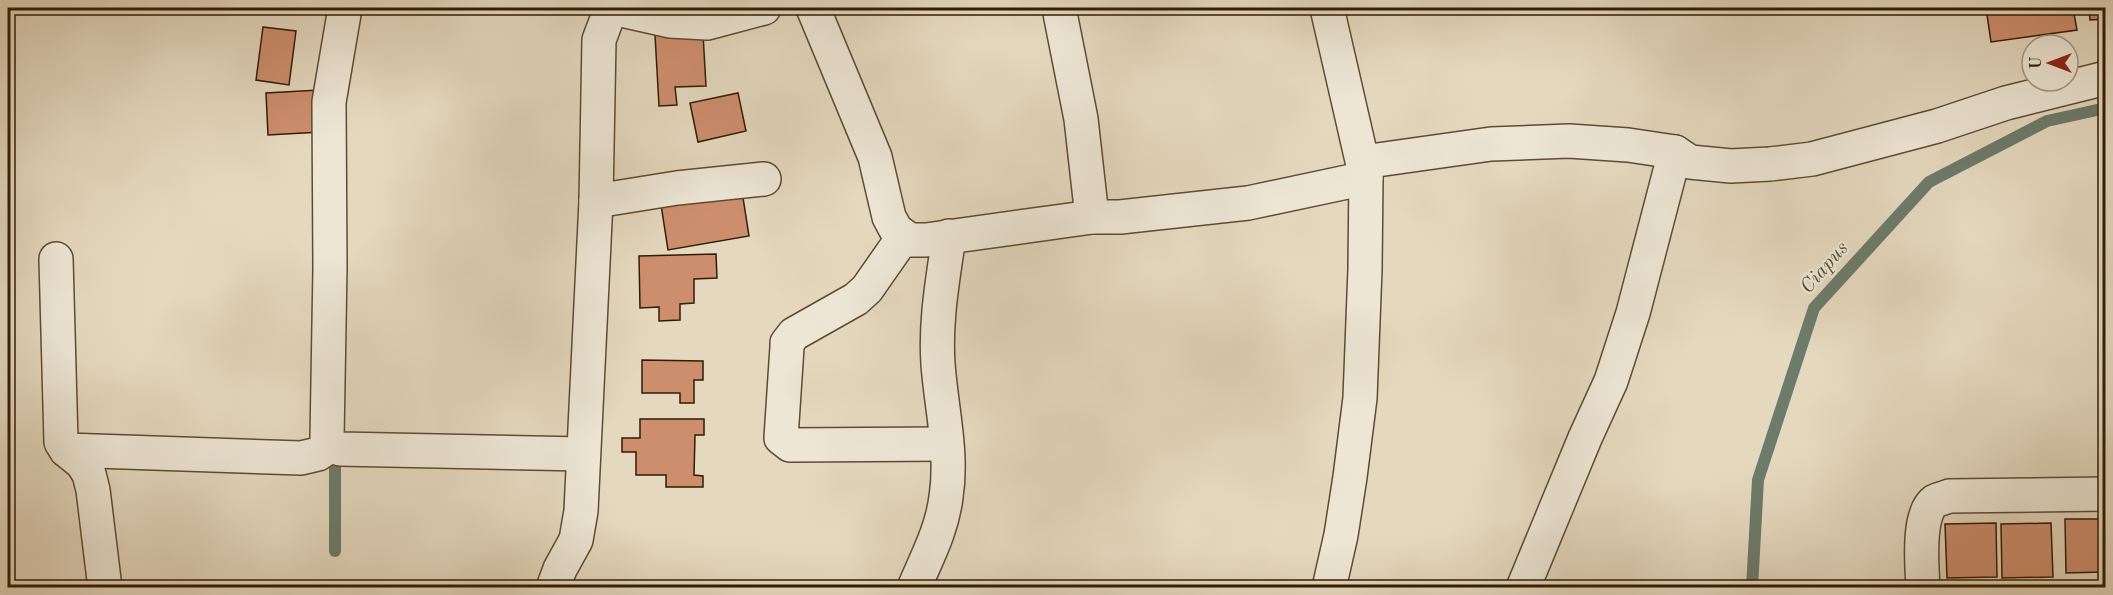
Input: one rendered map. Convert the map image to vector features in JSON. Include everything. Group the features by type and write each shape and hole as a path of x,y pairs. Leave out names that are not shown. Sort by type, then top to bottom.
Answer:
{"street":[{"path":"330,446 327,438 330,268 329,102 345,8"},
{"path":"554,588 560,569 576,540 582,504 596,201 599,40 612,8 670,21 707,23 764,8"},
{"path":"813,8 875,157 890,217 897,230 910,240 926,240 1092,217 1120,217 1237,204 1311,191 1364,170 1491,144 1530,141 1616,144 1675,152 1690,162 1731,166 1812,159 1937,126 2006,103 2106,78"},
{"path":"1059,8 1081,119 1092,217"},
{"path":"1327,8 1364,170 1365,270 1360,398 1349,489 1329,588"},
{"path":"1524,588 1584,438 1611,381 1633,313 1675,152"},
{"path":"596,201 677,188 765,179"},
{"path":"903,236 867,289 856,299 790,338 787,347 781,438 790,445 946,444"},
{"path":"914,588 935,541 947,495 946,444 938,364 937,322 949,236"},
{"path":"56,259 61,442 66,450 82,463 89,474 105,588"},
{"path":"66,450 301,458 318,454 330,446"},
{"path":"330,446 340,449 583,454"},
{"path":"1923,588 1922,537 1929,508 1935,501 1949,496 2106,494"}],"building":[{"path":"1986,8 2073,8 2077,30 2056,33 2020,33 2020,38 1991,42"},
{"path":"2089,8 2106,8 2106,19 2090,20"},
{"path":"263,27 296,31 289,85 256,80"},
{"path":"703,34 706,86 675,87 677,105 659,106 655,35"},
{"path":"319,90 321,132 268,135 266,93"},
{"path":"738,93 746,131 698,142 690,103"},
{"path":"741,185 749,236 668,250 660,198"},
{"path":"716,254 717,278 694,279 694,303 680,304 680,320 659,321 659,307 640,308 639,256"},
{"path":"642,360 703,361 703,380 694,380 694,403 680,403 680,393 642,393"},
{"path":"640,419 704,419 704,435 695,435 694,475 703,476 703,487 666,487 666,475 636,475 636,452 622,452 622,438 640,438"},
{"path":"2065,519 2101,519 2102,572 2066,573"},
{"path":"1996,523 1997,577 1947,578 1945,524"},
{"path":"2051,523 2053,577 2002,578 2001,524"},
{"path":"2097,583 2097,588 2062,588 2061,584"}],"waterway":[{"name":"Ciapus","path":"1752,588 1758,480 1814,308 1929,182 2047,121 2106,108"},
{"path":"335,461 335,551"}]}
